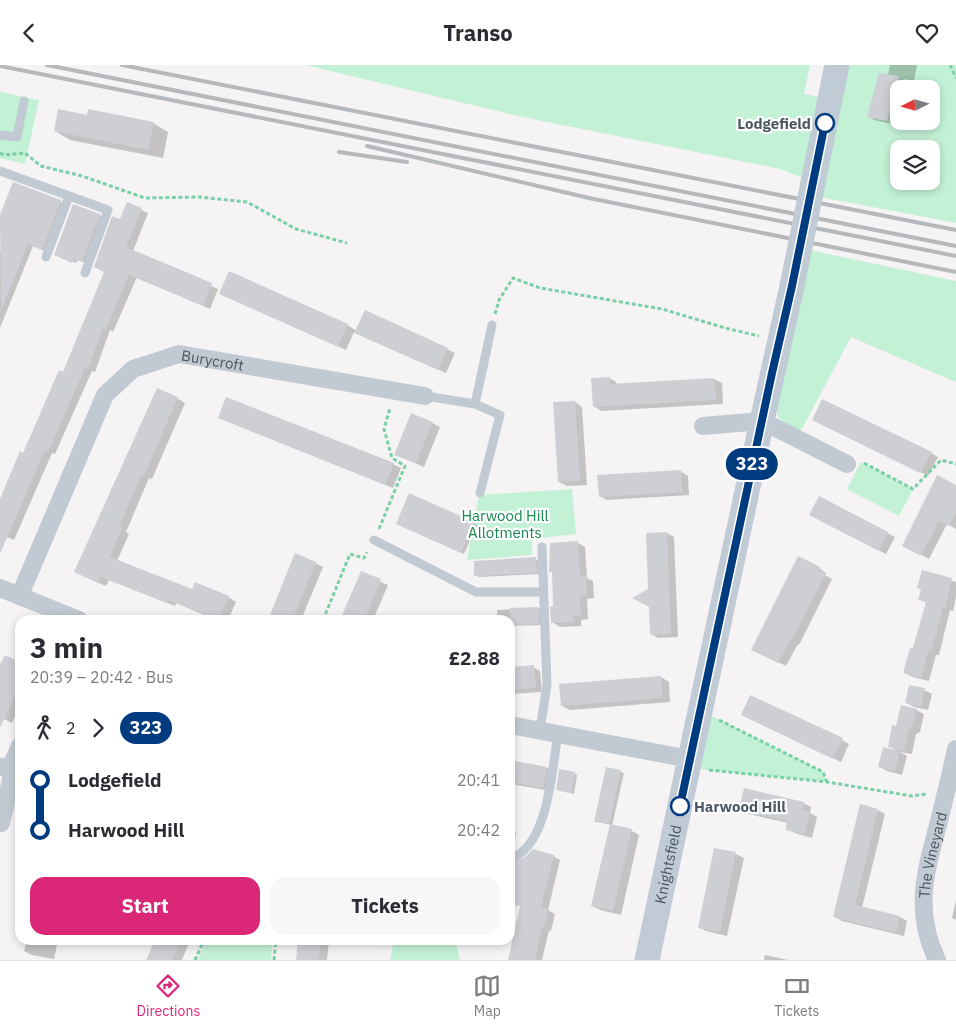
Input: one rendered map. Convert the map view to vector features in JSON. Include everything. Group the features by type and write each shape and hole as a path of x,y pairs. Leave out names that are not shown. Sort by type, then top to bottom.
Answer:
{"street":[{"name":"Knightsfield","path":"648,960 792,286 837,65"},
{"name":"Burycroft","path":"20,595 106,395 133,369 179,353 425,396"},
{"path":"703,426 762,421 847,464"},
{"path":"0,588 66,615"},
{"path":"515,726 558,733 689,764"},
{"name":"The Vineyard","path":"936,959 924,921 924,877 951,792 956,749"},
{"path":"2,823 11,780 6,767 15,754"}],"lane":[{"path":"0,135 17,137 24,101"},
{"path":"0,171 108,210 85,273"},
{"path":"46,257 70,196"},
{"path":"475,404 492,325"},
{"path":"425,396 475,404 500,415 480,493"},
{"path":"374,541 476,592 543,591"},
{"path":"540,730 547,685 542,547"},
{"path":"515,857 529,845 539,829 545,811 558,733"}],"path":[{"path":"950,65 956,78"},
{"path":"0,153 4,155 25,153 41,166 82,176 145,198 199,197 247,202 296,229 347,243"},
{"path":"492,325 499,300 513,278 540,288 662,309 725,328 779,341"},
{"path":"325,615 350,554 364,558 374,541 405,466 392,458 384,429 396,391"},
{"path":"847,464 861,462 913,489 940,460 956,464"},
{"path":"700,710 823,772 827,782"},
{"path":"689,764 827,782 912,796 951,792"},
{"path":"195,960 202,945"},
{"path":"274,960 276,945"}],"green space":[{"path":"305,65 810,65 804,94 823,98 808,180 780,169 523,117"},
{"path":"833,65 956,65 956,223 820,197"},
{"path":"0,92 39,100 25,164 0,158"},
{"path":"809,250 956,281 956,382 851,337 798,436 779,419 775,406"},
{"path":"861,462 913,489 899,516 847,489"},
{"name":"Harwood Hill Allotments","path":"572,489 576,534 532,539 532,555 467,560 479,495"},
{"path":"700,710 823,772 827,782 688,768"},
{"path":"204,945 272,945 271,960 198,960"},
{"path":"393,945 456,945 460,960 390,960"}],"building":[{"path":"879,73 899,76 898,80 890,80 890,110 887,121 867,117"},
{"path":"58,109 87,115 88,109 154,122 148,150 54,131"},
{"path":"13,182 61,200 42,250 28,244 1,311 0,215"},
{"path":"127,202 142,208 126,247 212,283 203,306 129,275 106,329 103,328 88,369 85,368 48,452 45,450 0,554 0,499 20,451 23,453 59,370 63,372 104,272 94,267 112,216 120,219"},
{"path":"73,204 100,214 82,262 74,259 72,263 54,255"},
{"path":"229,271 348,324 338,347 219,294"},
{"path":"365,310 448,348 438,370 354,333"},
{"path":"609,377 610,384 714,378 716,400 593,407 591,378"},
{"path":"157,388 178,397 144,476 141,475 119,527 122,528 110,557 192,589 195,582 229,596 221,615 206,615 168,600 167,603 101,577 98,583 74,572"},
{"path":"226,397 394,463 385,485 218,418"},
{"path":"822,399 932,452 920,473 812,420"},
{"path":"575,401 580,481 558,482 553,402"},
{"path":"411,413 433,422 416,463 394,455"},
{"path":"681,470 682,492 599,497 597,475"},
{"path":"937,475 956,485 956,513 949,526 939,521 921,556 902,546"},
{"path":"409,493 474,522 461,553 396,524"},
{"path":"819,496 888,532 879,551 809,515"},
{"path":"667,532 671,634 650,635 649,607 632,598 648,589 646,533"},
{"path":"578,541 580,576 586,576 587,595 580,595 581,616 573,616 574,622 551,623 550,607 553,606 552,572 549,572 550,543"},
{"path":"295,553 316,562 294,615 270,615"},
{"path":"798,556 820,567 818,570 826,574 778,663 751,650"},
{"path":"536,557 537,573 474,576 474,561"},
{"path":"922,570 952,578 945,608 943,607 931,652 928,651 921,678 903,673 910,648 913,648 926,602 918,600 921,589 917,588"},
{"path":"361,571 381,579 366,615 342,615"},
{"path":"538,607 539,624 515,625 515,615 510,615 510,608"},
{"path":"5,655 15,660 15,696 0,728 0,664"},
{"path":"534,665 536,688 515,690 515,667"},
{"path":"661,676 663,698 561,706 559,684"},
{"path":"909,685 925,688 921,707 905,703"},
{"path":"750,695 843,738 833,759 741,715"},
{"path":"901,705 917,709 904,751 888,747 892,725 896,726"},
{"path":"883,747 900,751 895,771 878,767"},
{"path":"515,761 547,767 543,788 515,783"},
{"path":"606,767 621,770 609,824 594,822"},
{"path":"559,769 575,772 571,793 556,790"},
{"path":"744,788 804,802 802,810 810,811 805,834 786,830 787,821 739,810"},
{"path":"860,804 878,809 855,905 900,916 896,933 833,917"},
{"path":"610,824 632,829 613,911 591,906"},
{"path":"714,848 736,852 720,932 698,928"},
{"path":"533,849 554,855 541,907 549,909 544,927 542,927 535,960 508,960 511,945 515,945 515,928 520,906 515,906 515,862 526,856"},
{"path":"153,945 179,945 172,960 146,960"},
{"path":"298,945 320,945 319,960 296,960"}],"railway":[{"path":"47,65 956,246"},
{"path":"122,65 956,230"},
{"path":"0,66 956,256"},
{"path":"367,146 589,198 956,272"},
{"path":"339,152 407,162"}],"bus line":[{"name":"323","path":"680,806 792,286 825,123"}],"place":[{"name":"Lodgefield","path":"825,123"},
{"name":"Harwood Hill","path":"680,806"}]}
